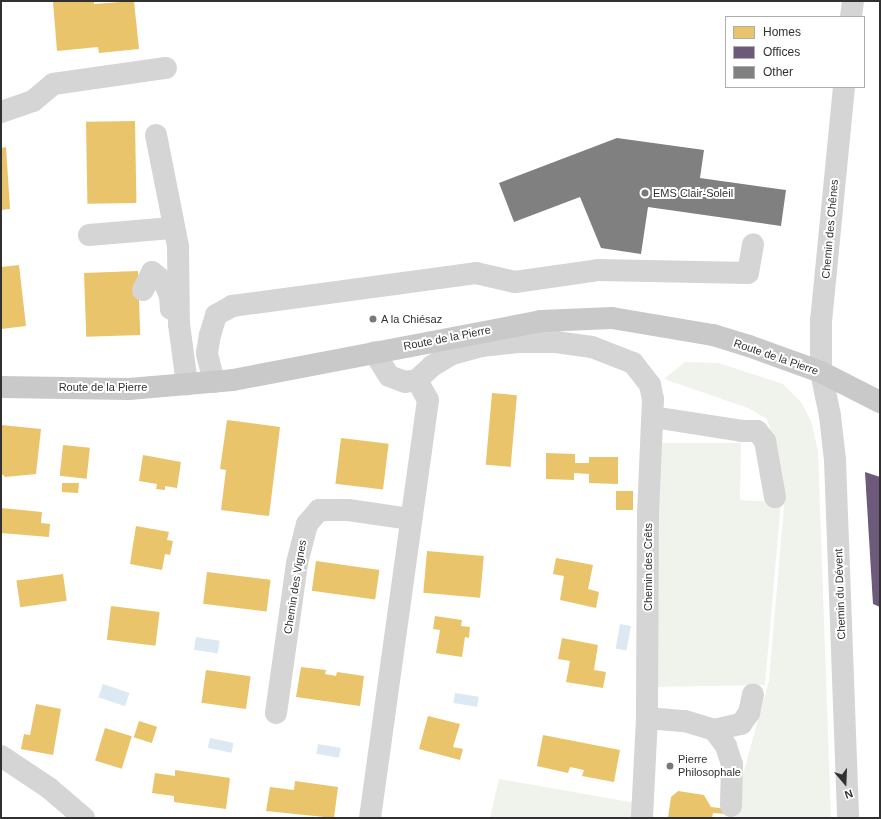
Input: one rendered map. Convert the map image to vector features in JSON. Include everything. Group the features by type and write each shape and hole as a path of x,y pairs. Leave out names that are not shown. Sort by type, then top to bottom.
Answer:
{"main road":[{"name":"Route de la Pierre","path":"1,387 129,389 214,382 311,366 374,352 540,321 612,318 712,335 749,346 820,372 880,402"}],"street":[{"path":"851,16 853,1"},
{"path":"1,112 33,101 53,84 166,68"},
{"name":"Chemin des Chênes","path":"820,372 821,320 844,88"},
{"path":"156,135 172,228 178,246 181,340 187,384"},
{"path":"89,235 172,228"},
{"path":"214,382 208,353 210,335 216,315 232,306 476,273 515,282 598,270 748,273 753,244"},
{"path":"143,290 152,272 164,282 170,296 172,324 181,340"},
{"name":"Chemin des Crêts","path":"417,380 432,366 452,354 481,346 517,342 592,347 633,363 650,385 652,416 648,514 647,718 642,818"},
{"path":"370,818 428,400 417,380 405,382 389,376 374,352"},
{"name":"Chemin du Dévent","path":"820,372 831,422 835,460 848,818"},
{"path":"652,416 742,431 757,431 765,441 775,497"},
{"name":"Chemin des Vignes","path":"276,713 297,563 307,524 319,510 348,510 411,520"},
{"path":"647,718 685,721 714,730 741,724 749,713 753,694"},
{"path":"714,730 726,746 732,764 731,806"},
{"path":"1,756 49,788 84,818"}],"shaded area":[{"path":"685,362 718,363 783,384 801,402 811,421 818,451 831,818 731,818 769,680 784,506 777,450 767,419 748,408 664,379"},
{"path":"661,443 741,443 740,500 781,502 765,685 651,687 652,515 659,514"},
{"path":"620,624 631,626 626,651 616,649"},
{"path":"196,637 220,641 218,654 194,650"},
{"path":"103,684 129,693 125,706 98,697"},
{"path":"455,693 479,697 477,707 453,703"},
{"path":"210,738 233,743 231,753 208,748"},
{"path":"318,744 341,748 339,758 316,754"},
{"path":"499,779 636,803 633,818 490,818"}],"building: Homes":[{"path":"94,1 94,4 134,1 139,49 99,53 98,47 57,51 53,2"},
{"path":"135,121 136,203 87,204 86,122"},
{"path":"6,147 10,209 1,210 1,148"},
{"path":"19,265 26,326 1,329 1,267"},
{"path":"138,271 140,335 86,337 84,273"},
{"path":"492,393 517,395 511,467 486,465"},
{"path":"227,420 280,427 269,516 221,510 226,470 220,469"},
{"path":"1,425 41,429 36,474 5,477 1,473"},
{"path":"341,438 389,444 383,490 335,484"},
{"path":"63,445 90,448 87,479 60,476"},
{"path":"546,453 575,454 575,463 589,463 589,457 618,457 618,484 589,483 589,474 574,473 574,480 546,479"},
{"path":"143,455 181,462 177,488 165,486 165,490 156,489 157,484 139,481"},
{"path":"62,483 79,483 78,493 62,492"},
{"path":"616,491 633,491 633,510 616,510"},
{"path":"1,508 42,512 41,523 50,524 49,537 1,533"},
{"path":"136,526 169,532 167,540 173,541 170,555 165,554 162,570 130,564"},
{"path":"427,551 484,556 480,598 423,593"},
{"path":"556,558 593,565 588,589 599,592 596,608 560,600 564,576 553,574"},
{"path":"316,561 379,570 375,600 312,591"},
{"path":"207,572 271,580 267,612 203,604"},
{"path":"63,574 67,601 20,607 16,581"},
{"path":"111,606 160,612 155,646 107,640"},
{"path":"435,616 462,620 461,626 470,627 469,638 465,637 462,657 436,653 440,630 433,629"},
{"path":"562,638 598,645 594,670 606,672 603,688 566,682 570,661 558,659"},
{"path":"301,667 326,670 325,674 336,676 337,672 364,676 360,706 296,697"},
{"path":"206,670 251,676 246,709 201,703"},
{"path":"36,704 61,709 53,755 21,749 24,734 30,735"},
{"path":"428,716 460,724 453,747 463,749 460,760 419,749"},
{"path":"139,721 157,727 152,743 134,737"},
{"path":"105,728 132,736 122,769 95,761"},
{"path":"543,735 620,750 614,782 582,776 584,770 570,767 568,773 537,766"},
{"path":"175,770 230,778 226,809 174,802 174,796 152,793 155,773 175,776"},
{"path":"295,781 338,787 334,818 266,811 270,787 294,790"},
{"path":"678,791 704,795 711,807 727,809 726,814 713,813 712,818 668,818 671,797"}],"building: Offices":[{"path":"865,472 880,477 880,607 873,604"}],"building: Other":[{"name":"EMS Clair-Soleil","path":"617,138 704,150 700,178 786,190 781,226 648,207 641,254 601,248 580,197 514,222 499,183"}],"place":[{"name":"EMS Clair-Soleil","path":"645,193"},
{"name":"A la Chiésaz","path":"373,319"},
{"name":"Pierre Philosophale","path":"670,766"}]}
